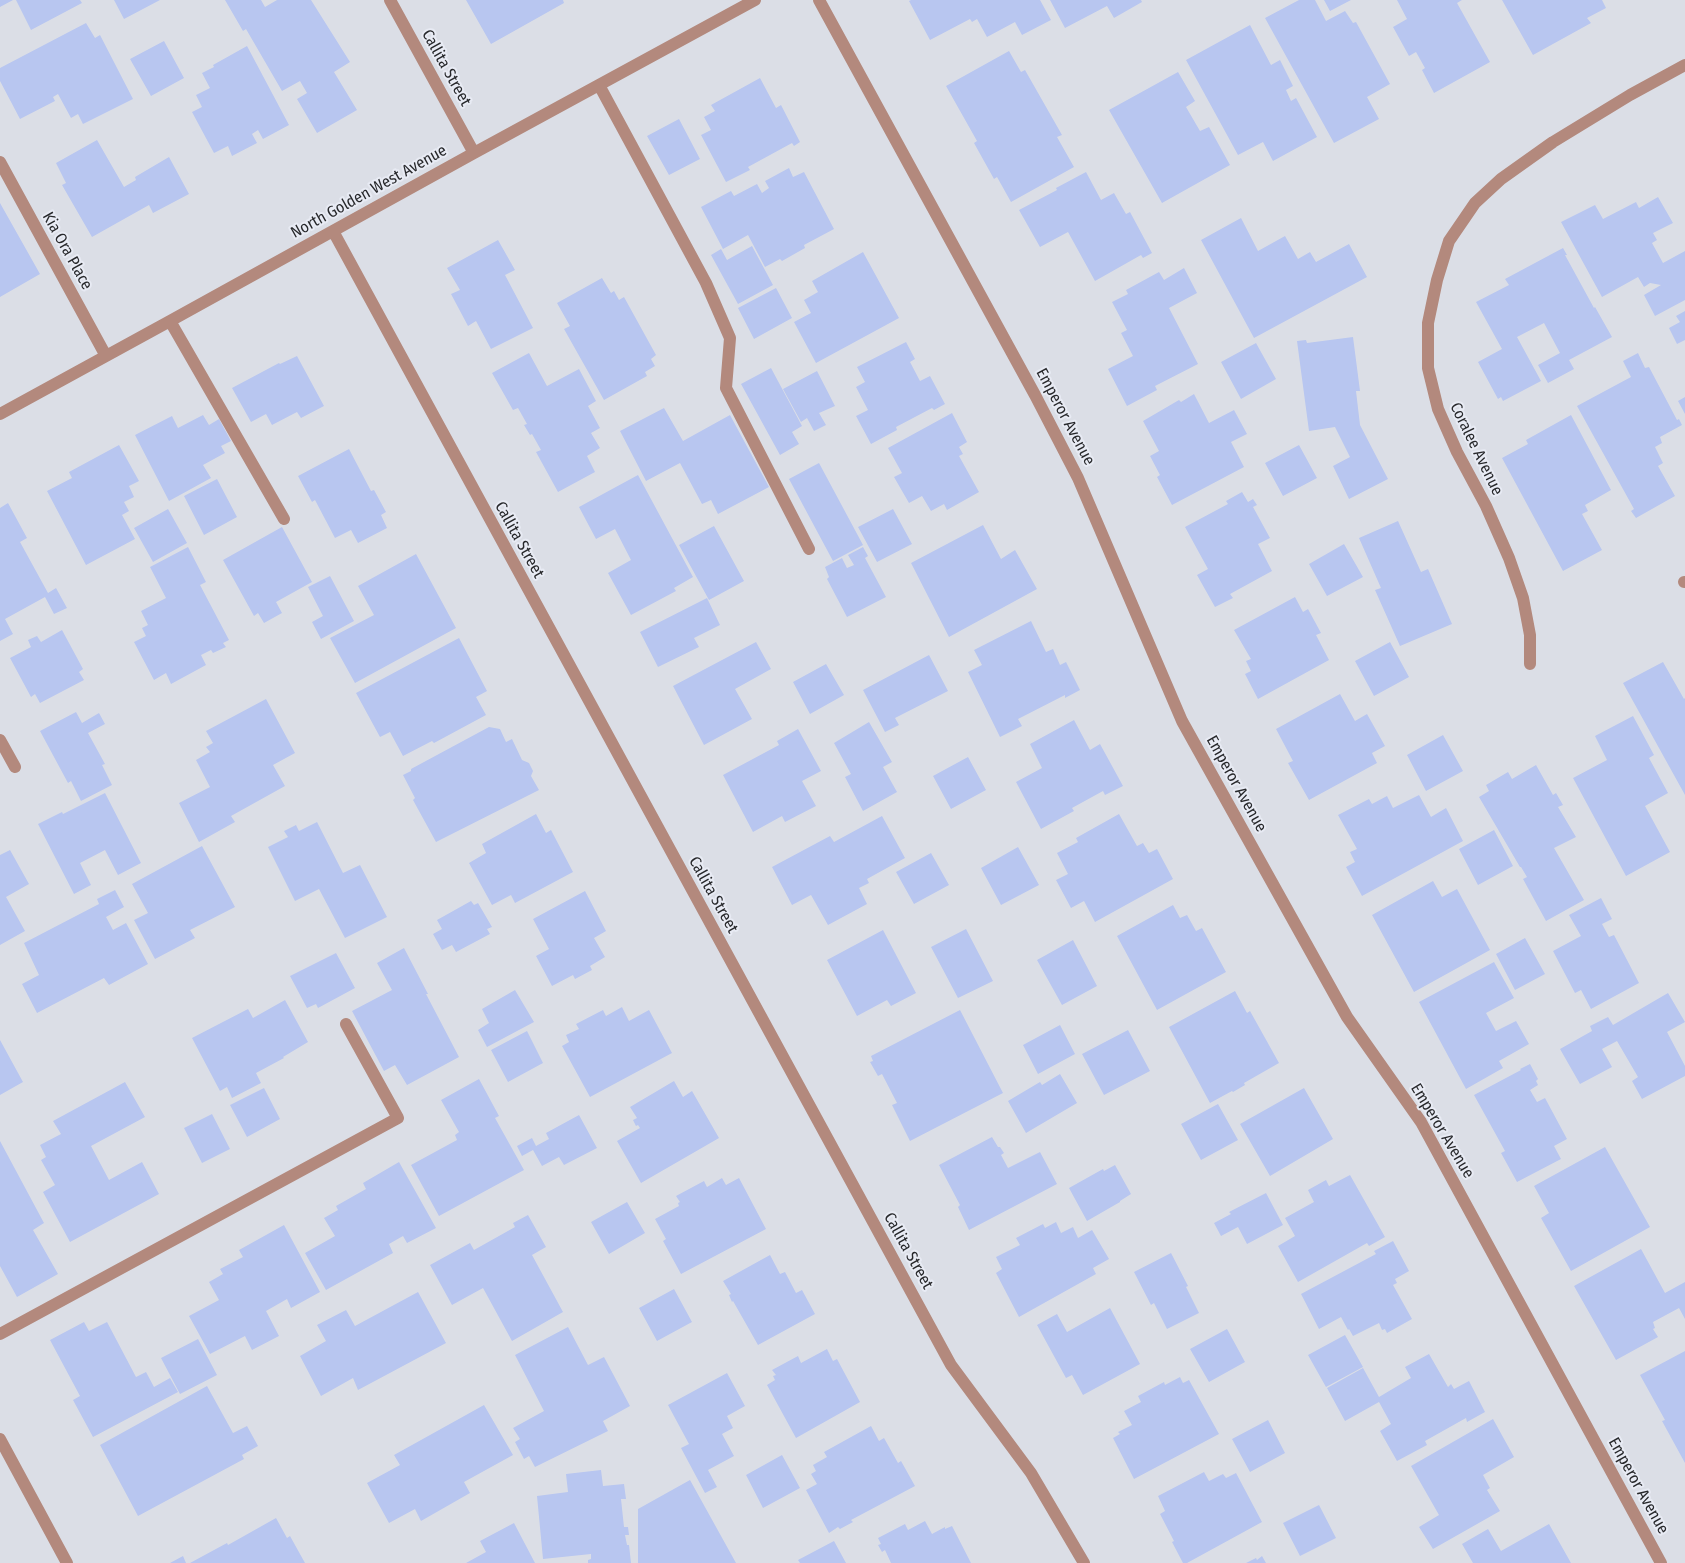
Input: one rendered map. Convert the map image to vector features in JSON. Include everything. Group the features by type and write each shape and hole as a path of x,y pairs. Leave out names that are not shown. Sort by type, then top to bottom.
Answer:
{"street":[{"name":"Callita Street","path":"390,0 474,153"},
{"name":"North Golden West Avenue","path":"0,414 755,0"},
{"name":"Emperor Avenue","path":"820,0 1026,377 1078,478 1182,721 1347,1017 1421,1122 1661,1563"},
{"name":"Coralee Avenue","path":"1530,664 1530,635 1522,598 1509,558 1486,506 1457,452 1438,409 1428,368 1428,323 1437,280 1449,241 1475,203 1501,179 1553,142 1630,95 1685,65"},
{"path":"599,85 706,283 730,338 726,388 809,549"},
{"name":"Kia Ora Place","path":"0,162 106,356"},
{"name":"Callita Street","path":"333,231 951,1365 1031,1473 1084,1563"},
{"path":"170,322 284,519"},
{"path":"0,740 15,767"},
{"path":"0,1334 398,1118 346,1024"},
{"path":"0,1439 67,1563"}],"building":[{"path":"0,0 13,0 0,7"},
{"path":"16,0 80,0 82,3 31,30"},
{"path":"114,0 160,0 124,19"},
{"path":"225,0 261,0 265,7 277,0 311,0 350,62 334,72 357,110 317,133 297,99 307,93 300,81 282,91 246,29 243,31"},
{"path":"466,0 563,0 564,3 491,44"},
{"path":"1040,0 1051,20 1022,35 1015,22 987,37 977,19 972,22 970,19 930,40 909,1"},
{"path":"1050,0 1141,0 1142,2 1114,18 1107,6 1065,28"},
{"path":"1299,0 1315,0 1326,21 1345,11 1353,23 1356,22 1390,84 1367,97 1379,119 1334,143 1265,18"},
{"path":"1324,0 1351,0 1330,11"},
{"path":"1397,0 1462,0 1457,3 1490,62 1434,93 1422,70 1425,68 1416,52 1409,56 1393,27 1407,19"},
{"path":"1502,0 1602,0 1606,8 1587,18 1591,23 1533,55"},
{"path":"86,23 95,38 100,35 133,99 83,124 78,114 71,118 58,94 53,97 55,101 20,119 0,81 0,68"},
{"path":"1250,25 1271,65 1280,60 1293,86 1286,90 1291,101 1296,98 1317,137 1273,161 1263,142 1238,155 1186,60"},
{"path":"164,41 184,78 151,96 130,59"},
{"path":"247,46 289,125 263,139 258,130 252,134 257,143 232,156 228,146 214,153 192,112 202,107 196,95 210,88 202,73"},
{"path":"1009,51 1021,72 1025,70 1062,135 1057,137 1074,167 1011,202 997,177 994,179 974,143 977,141 946,86"},
{"path":"1178,72 1195,101 1186,107 1200,131 1209,127 1230,165 1162,203 1109,110"},
{"path":"760,78 776,108 781,105 800,142 794,146 792,143 748,167 750,170 726,182 701,135 711,130 704,117 715,111 711,105"},
{"path":"679,119 700,159 669,175 647,136"},
{"path":"97,140 124,187 136,180 135,177 169,157 189,194 153,213 149,205 92,237 62,185 66,183 56,163"},
{"path":"789,168 793,177 804,172 834,229 804,245 805,248 782,261 780,259 765,267 748,235 723,249 701,207 731,191 734,196 757,184 762,193 769,188 765,181"},
{"path":"1086,172 1101,200 1114,193 1126,214 1130,212 1152,253 1143,258 1141,255 1095,281 1068,232 1040,247 1019,210"},
{"path":"1658,197 1673,223 1653,233 1657,240 1652,243 1663,263 1685,251 1685,300 1655,316 1644,295 1661,285 1650,283 1644,287 1638,277 1602,297 1561,222 1595,205 1603,219 1636,202 1639,208"},
{"path":"0,203 40,274 0,297"},
{"path":"1241,218 1258,251 1285,236 1298,259 1310,252 1316,262 1349,244 1367,277 1254,338 1201,240"},
{"path":"498,240 515,270 505,275 533,328 491,349 476,321 468,326 451,294 460,290 447,268"},
{"path":"752,246 773,285 738,304 711,255 721,249 727,260"},
{"path":"1563,248 1594,308 1612,337 1569,360 1574,369 1548,383 1538,365 1560,353 1544,323 1517,337 1541,381 1503,401 1501,397 1498,399 1478,362 1502,349 1476,302 1509,285 1505,279"},
{"path":"863,252 899,318 816,363 794,322 811,313 804,300 818,292 812,281"},
{"path":"1184,268 1197,293 1169,308 1198,364 1155,386 1157,390 1127,406 1108,369 1133,356 1121,333 1127,330 1112,302 1128,294 1126,290 1159,272 1164,280"},
{"path":"602,278 611,293 614,291 619,300 624,297 656,355 651,359 655,366 645,372 647,376 604,400 564,329 570,326 557,303"},
{"path":"776,288 792,318 754,339 738,308"},
{"path":"1685,311 1685,340 1677,344 1669,328 1680,322 1676,316"},
{"path":"1353,337 1360,391 1356,391 1360,425 1388,479 1349,499 1333,466 1350,457 1335,427 1309,431 1297,341 1306,340 1307,343"},
{"path":"906,342 915,359 910,362 920,381 930,376 945,404 934,410 932,408 896,427 897,430 871,444 856,416 868,410 856,387 865,382 857,367"},
{"path":"1256,343 1276,379 1241,399 1221,362"},
{"path":"529,353 547,386 579,369 596,401 588,406 600,428 591,433 600,448 587,456 595,472 558,492 536,452 541,450 532,434 530,435 524,425 527,424 518,408 513,410 492,373"},
{"path":"1638,353 1645,368 1649,367 1677,420 1679,419 1682,425 1660,437 1662,443 1655,447 1663,463 1658,466 1675,496 1636,518 1631,511 1634,509 1577,406 1631,377 1623,361"},
{"path":"297,356 324,406 301,418 297,412 272,425 266,414 251,422 232,388 279,363"},
{"path":"771,368 802,426 792,432 799,444 780,455 741,384"},
{"path":"817,371 835,406 819,413 826,425 814,431 807,418 801,422 783,389"},
{"path":"1194,394 1209,423 1234,410 1247,434 1231,442 1244,467 1172,505 1157,477 1160,475 1150,456 1159,451 1143,421 1179,400 1181,402"},
{"path":"1685,397 1685,414 1678,401"},
{"path":"664,408 683,441 730,415 769,487 718,514 711,500 702,504 680,463 646,481 620,431"},
{"path":"952,413 967,442 959,447 963,454 959,456 979,492 947,510 944,504 931,511 922,496 909,503 894,477 902,473 888,448"},
{"path":"203,415 209,425 219,419 231,441 221,446 225,453 203,465 211,478 169,501 135,435 172,416 178,428"},
{"path":"1571,415 1611,490 1585,505 1588,511 1582,514 1602,550 1563,571 1502,458 1528,444 1526,440"},
{"path":"119,445 139,481 129,486 134,497 124,502 129,511 122,515 135,539 86,565 47,491 72,478 69,472"},
{"path":"1299,445 1317,478 1283,496 1265,463"},
{"path":"349,449 371,491 374,490 386,512 381,515 387,528 358,543 351,530 335,538 315,500 312,502 298,476"},
{"path":"819,463 863,545 833,561 789,479"},
{"path":"638,475 693,577 674,588 676,591 631,615 608,573 631,560 615,529 596,539 579,507"},
{"path":"217,479 237,517 204,535 184,496"},
{"path":"1242,492 1248,502 1253,499 1257,505 1253,507 1270,538 1258,544 1272,571 1230,594 1233,598 1215,607 1197,575 1208,569 1185,527 1228,504 1226,501"},
{"path":"8,503 27,538 20,542 48,593 56,588 67,608 54,614 45,597 5,619 13,634 0,641 0,508"},
{"path":"168,509 187,543 153,562 134,528"},
{"path":"893,509 912,544 877,562 858,527"},
{"path":"1398,521 1421,572 1428,569 1452,624 1400,646 1375,590 1381,588 1359,538"},
{"path":"983,525 1001,559 1015,550 1037,589 949,637 911,563"},
{"path":"714,526 744,581 709,600 679,545"},
{"path":"282,527 312,582 276,602 282,613 264,623 258,613 254,616 223,560"},
{"path":"1344,544 1363,577 1327,596 1309,564"},
{"path":"188,547 206,582 200,585 229,640 223,643 226,647 213,653 211,650 201,655 206,665 171,684 166,673 154,680 134,642 146,636 142,628 148,625 141,611 166,598 150,567"},
{"path":"863,547 868,556 865,558 886,597 847,617 827,579 829,577 825,567 842,558 847,568 854,565 848,555"},
{"path":"416,554 456,628 355,683 330,638 374,615 358,586"},
{"path":"330,576 354,621 321,639 312,622 323,616 308,587"},
{"path":"1295,597 1303,612 1308,609 1321,633 1316,635 1329,660 1258,699 1245,674 1251,671 1246,661 1251,659 1234,630"},
{"path":"707,598 720,625 694,638 699,647 658,667 640,632"},
{"path":"1031,621 1046,652 1053,649 1060,665 1066,662 1080,690 1065,698 1065,695 1018,719 1022,726 1000,737 968,672 982,665 974,650"},
{"path":"62,630 83,669 79,672 84,680 40,703 35,694 31,697 10,658 31,647 28,640 37,636 41,642"},
{"path":"459,638 487,691 476,697 486,715 434,743 432,741 403,756 390,732 380,737 356,693"},
{"path":"756,642 771,669 735,689 752,719 704,745 673,686"},
{"path":"1390,642 1409,677 1374,696 1355,661"},
{"path":"929,655 948,691 895,718 899,725 885,732 863,690"},
{"path":"1663,662 1685,698 1685,795 1623,683"},
{"path":"826,664 844,695 810,714 793,682"},
{"path":"1340,694 1355,721 1367,714 1385,746 1372,753 1377,763 1309,800 1288,763 1293,761 1276,729"},
{"path":"266,699 295,753 273,765 285,786 231,816 235,822 199,842 179,803 210,787 196,760 210,752 206,747 213,743 206,731"},
{"path":"76,712 82,723 99,713 105,724 88,733 105,764 102,765 112,785 81,801 71,781 68,783 40,731"},
{"path":"1633,716 1654,755 1649,758 1668,793 1645,806 1670,852 1626,876 1573,778 1607,760 1595,736"},
{"path":"1074,720 1090,750 1100,744 1123,786 1105,795 1103,791 1072,808 1074,811 1041,829 1016,782 1042,768 1030,744"},
{"path":"869,722 892,762 883,767 897,792 863,811 845,777 851,774 834,743"},
{"path":"489,727 500,729 506,742 512,739 522,760 529,763 533,771 531,776 539,790 436,842 413,800 415,798 403,775"},
{"path":"798,729 821,771 802,781 816,806 785,822 782,816 753,832 723,775 779,745 777,741"},
{"path":"1443,735 1463,771 1426,791 1407,755"},
{"path":"968,757 986,790 951,809 933,776"},
{"path":"1536,765 1553,795 1556,793 1563,805 1558,807 1576,837 1554,848 1584,900 1546,921 1523,879 1527,877 1479,797 1489,791 1486,785 1508,772 1512,779"},
{"path":"105,793 141,863 118,875 105,850 80,863 91,885 74,894 38,824"},
{"path":"1419,795 1431,817 1446,808 1463,841 1362,896 1346,867 1355,862 1350,852 1357,849 1338,815 1369,799 1372,804 1387,796 1393,808"},
{"path":"536,814 546,833 551,830 573,872 515,903 511,895 492,905 469,863 486,853 482,844"},
{"path":"1119,814 1137,846 1143,843 1149,853 1157,849 1173,879 1095,922 1084,901 1071,908 1056,880 1068,874 1057,853 1078,842 1076,838"},
{"path":"882,816 905,858 867,879 869,883 859,888 867,904 828,925 811,895 792,905 772,867 830,836 834,842"},
{"path":"317,822 343,873 360,865 387,917 345,938 319,889 295,901 268,847 288,837 284,831 296,825 299,831"},
{"path":"1494,830 1513,866 1478,885 1459,849"},
{"path":"202,846 235,907 190,930 195,938 155,959 134,920 148,913 132,884"},
{"path":"1018,847 1039,885 1001,905 981,868"},
{"path":"10,850 29,884 6,897 25,931 0,945 0,855"},
{"path":"931,853 949,885 914,904 896,872"},
{"path":"1433,881 1442,897 1457,889 1490,950 1414,992 1372,915"},
{"path":"115,890 124,907 106,917 113,930 126,923 148,964 109,985 104,978 37,1013 22,984 39,975 24,943 99,904 97,899"},
{"path":"585,891 606,931 594,938 605,957 590,966 592,970 575,979 573,975 552,986 536,956 549,949 533,919"},
{"path":"1601,898 1612,919 1602,924 1609,937 1614,935 1639,983 1591,1009 1581,990 1575,993 1553,951 1581,936 1569,915"},
{"path":"471,901 474,905 478,903 492,927 487,929 490,934 456,952 452,945 442,950 433,934 442,929 437,920"},
{"path":"1173,905 1180,918 1187,915 1196,931 1202,928 1226,972 1157,1010 1117,936"},
{"path":"966,929 993,981 958,998 931,947"},
{"path":"883,930 916,993 891,1006 887,1000 857,1016 827,960"},
{"path":"1525,938 1545,974 1515,990 1496,954"},
{"path":"1073,940 1097,986 1062,1005 1037,960"},
{"path":"404,948 459,1057 407,1085 395,1065 384,1071 352,1011 392,990 377,963"},
{"path":"336,953 355,988 318,1008 316,1004 307,1008 290,976"},
{"path":"1494,962 1514,998 1486,1013 1496,1031 1516,1021 1529,1044 1499,1061 1503,1068 1466,1089 1419,1002"},
{"path":"515,990 534,1022 487,1047 478,1030 489,1023 482,1009"},
{"path":"1235,991 1247,1013 1250,1011 1279,1063 1244,1083 1245,1085 1233,1092 1210,1103 1169,1027"},
{"path":"1668,993 1685,1022 1667,1032 1685,1066 1685,1076 1642,1099 1632,1081 1638,1077 1617,1041 1602,1049 1612,1067 1580,1084 1560,1049 1592,1031 1590,1026 1608,1017 1613,1025"},
{"path":"285,1000 308,1042 256,1073 261,1083 232,1098 227,1087 220,1091 192,1038 248,1009 253,1018"},
{"path":"622,1007 629,1021 649,1010 672,1053 590,1097 562,1046 569,1042 566,1035 579,1029 576,1024 603,1010 606,1016"},
{"path":"960,1010 1003,1093 910,1141 892,1105 897,1103 882,1074 878,1076 870,1062 873,1061 871,1056"},
{"path":"1060,1025 1075,1054 1038,1074 1023,1045"},
{"path":"1128,1030 1150,1071 1104,1095 1082,1054"},
{"path":"527,1031 543,1063 508,1082 491,1050"},
{"path":"0,1040 23,1082 0,1095"},
{"path":"1530,1064 1538,1079 1536,1081 1538,1085 1530,1090 1537,1102 1545,1098 1567,1139 1554,1146 1561,1159 1517,1182 1501,1153 1505,1151 1474,1095"},
{"path":"1060,1074 1077,1103 1026,1133 1008,1101 1040,1082 1042,1085"},
{"path":"479,1079 499,1116 495,1118 524,1170 439,1216 411,1165 457,1140 455,1135 459,1132 441,1100"},
{"path":"674,1081 683,1097 692,1091 719,1138 641,1183 617,1141 640,1128 638,1125 636,1126 633,1120 637,1118 630,1107"},
{"path":"125,1082 145,1117 91,1146 109,1180 142,1162 159,1194 70,1242 43,1192 55,1185 41,1160 46,1157 40,1145 61,1134 53,1121"},
{"path":"264,1088 280,1119 247,1137 230,1105"},
{"path":"1304,1088 1333,1139 1270,1176 1240,1124"},
{"path":"1218,1104 1238,1140 1201,1160 1181,1124"},
{"path":"212,1114 230,1149 202,1163 184,1128"},
{"path":"579,1115 597,1148 564,1165 559,1157 542,1166 533,1150 522,1156 517,1146 532,1138 536,1146 549,1139 546,1133"},
{"path":"992,1137 1004,1153 1001,1155 1008,1168 1040,1152 1057,1184 969,1230 958,1207 960,1205 939,1165"},
{"path":"0,1141 44,1223 33,1230 58,1274 17,1297 0,1266"},
{"path":"1605,1147 1650,1227 1571,1271 1541,1218 1549,1213 1534,1186"},
{"path":"399,1162 436,1228 407,1243 403,1236 389,1244 393,1253 326,1290 305,1253 335,1236 324,1218 338,1210 336,1206 366,1189 363,1183"},
{"path":"1115,1165 1131,1194 1087,1221 1069,1188 1103,1169 1104,1171"},
{"path":"1350,1175 1385,1237 1369,1246 1367,1243 1298,1282 1278,1246 1295,1236 1285,1218 1314,1202 1308,1190 1326,1180 1329,1186"},
{"path":"722,1178 726,1185 739,1178 766,1229 681,1274 663,1241 666,1239 655,1219 679,1206 678,1203 680,1202 676,1196 704,1181 707,1187"},
{"path":"1266,1193 1283,1225 1247,1244 1238,1227 1221,1236 1214,1223 1231,1214 1229,1212"},
{"path":"627,1202 645,1233 609,1254 591,1222"},
{"path":"528,1215 546,1247 532,1255 563,1312 512,1341 483,1288 452,1305 430,1265 470,1243 474,1250 515,1227 513,1223"},
{"path":"1056,1222 1061,1233 1073,1227 1078,1238 1092,1230 1109,1259 1093,1268 1096,1274 1019,1317 996,1273 1002,1269 996,1257 1020,1245 1016,1238 1043,1224 1045,1228"},
{"path":"284,1225 320,1292 291,1308 287,1299 266,1311 279,1336 252,1350 245,1336 210,1354 189,1316 219,1300 209,1282 223,1274 220,1269 243,1257 239,1250"},
{"path":"1393,1241 1409,1271 1395,1279 1397,1283 1393,1285 1412,1319 1387,1333 1385,1329 1382,1330 1379,1323 1353,1336 1341,1317 1319,1329 1301,1294 1376,1254 1374,1251"},
{"path":"1641,1249 1665,1293 1685,1282 1685,1319 1679,1308 1653,1322 1655,1328 1653,1329 1658,1337 1616,1360 1574,1286"},
{"path":"1171,1253 1199,1313 1167,1329 1154,1303 1151,1305 1134,1272"},
{"path":"770,1255 780,1274 785,1272 796,1293 802,1290 815,1314 758,1345 732,1302 729,1295 731,1294 723,1281"},
{"path":"674,1289 692,1322 657,1341 639,1308"},
{"path":"418,1292 446,1343 358,1390 353,1378 321,1396 300,1356 326,1341 317,1325 346,1310 355,1326"},
{"path":"1110,1308 1140,1364 1083,1395 1072,1375 1066,1378 1037,1325 1057,1314 1067,1332"},
{"path":"84,1322 89,1331 107,1322 136,1377 146,1372 154,1387 170,1378 178,1392 93,1437 73,1400 80,1396 50,1340"},
{"path":"568,1327 588,1365 604,1357 630,1406 603,1421 608,1431 535,1467 529,1456 524,1459 515,1442 520,1439 513,1428 544,1411 515,1355"},
{"path":"1227,1329 1245,1362 1209,1382 1190,1349"},
{"path":"1345,1335 1363,1367 1326,1387 1308,1355"},
{"path":"198,1339 217,1375 180,1394 161,1358"},
{"path":"827,1349 833,1361 837,1359 860,1402 796,1438 767,1385 775,1380 773,1376 776,1375 772,1370 798,1356 801,1363"},
{"path":"1685,1351 1685,1463 1662,1421 1665,1420 1640,1375"},
{"path":"1429,1354 1448,1387 1451,1384 1454,1389 1469,1381 1485,1412 1467,1422 1466,1418 1425,1441 1427,1445 1397,1461 1380,1431 1391,1424 1379,1402 1345,1421 1327,1388 1363,1368 1379,1397 1411,1378 1405,1367"},
{"path":"727,1373 745,1406 727,1416 733,1428 722,1434 734,1456 708,1470 717,1487 705,1493 681,1448 689,1444 668,1405"},
{"path":"1180,1377 1183,1383 1189,1380 1219,1434 1134,1479 1113,1438 1120,1434 1118,1432 1132,1425 1124,1411 1141,1402 1138,1396 1164,1382 1165,1385"},
{"path":"207,1386 233,1433 247,1426 258,1446 242,1455 244,1459 138,1516 100,1445"},
{"path":"484,1405 513,1455 464,1482 470,1493 421,1521 415,1509 389,1523 367,1483 400,1465 394,1455"},
{"path":"1493,1419 1514,1457 1483,1475 1490,1488 1487,1490 1500,1511 1433,1549 1419,1527 1439,1515 1411,1466"},
{"path":"1268,1420 1285,1453 1250,1472 1232,1439"},
{"path":"871,1426 879,1441 884,1438 898,1463 901,1461 915,1486 851,1520 853,1522 840,1529 838,1527 829,1533 806,1490 817,1484 811,1474 816,1471 813,1465 827,1457 824,1452"},
{"path":"782,1455 800,1488 763,1508 746,1475"},
{"path":"601,1470 603,1486 624,1484 626,1499 621,1499 624,1527 628,1527 629,1535 625,1535 627,1545 629,1545 631,1563 588,1563 588,1560 591,1559 591,1554 543,1559 537,1496 568,1492 566,1474"},
{"path":"1204,1472 1209,1481 1223,1474 1226,1478 1236,1473 1262,1522 1187,1563 1183,1563 1160,1514 1165,1511 1158,1496"},
{"path":"690,1480 736,1563 638,1563 638,1509"},
{"path":"1319,1505 1336,1538 1300,1556 1283,1523"},
{"path":"276,1518 287,1538 290,1536 305,1563 190,1563 227,1543 228,1545"},
{"path":"925,1521 932,1534 945,1527 945,1529 952,1526 971,1563 891,1563 885,1550 882,1552 878,1545 881,1544 878,1538 905,1524 908,1530"},
{"path":"514,1523 535,1563 466,1563 486,1552 480,1541"},
{"path":"1549,1524 1571,1563 1473,1563 1462,1544 1488,1529 1501,1551"},
{"path":"834,1541 846,1563 800,1563 798,1560"},
{"path":"183,1556 186,1563 170,1563"},
{"path":"1262,1556 1266,1563 1246,1563 1256,1558 1257,1560"}]}
